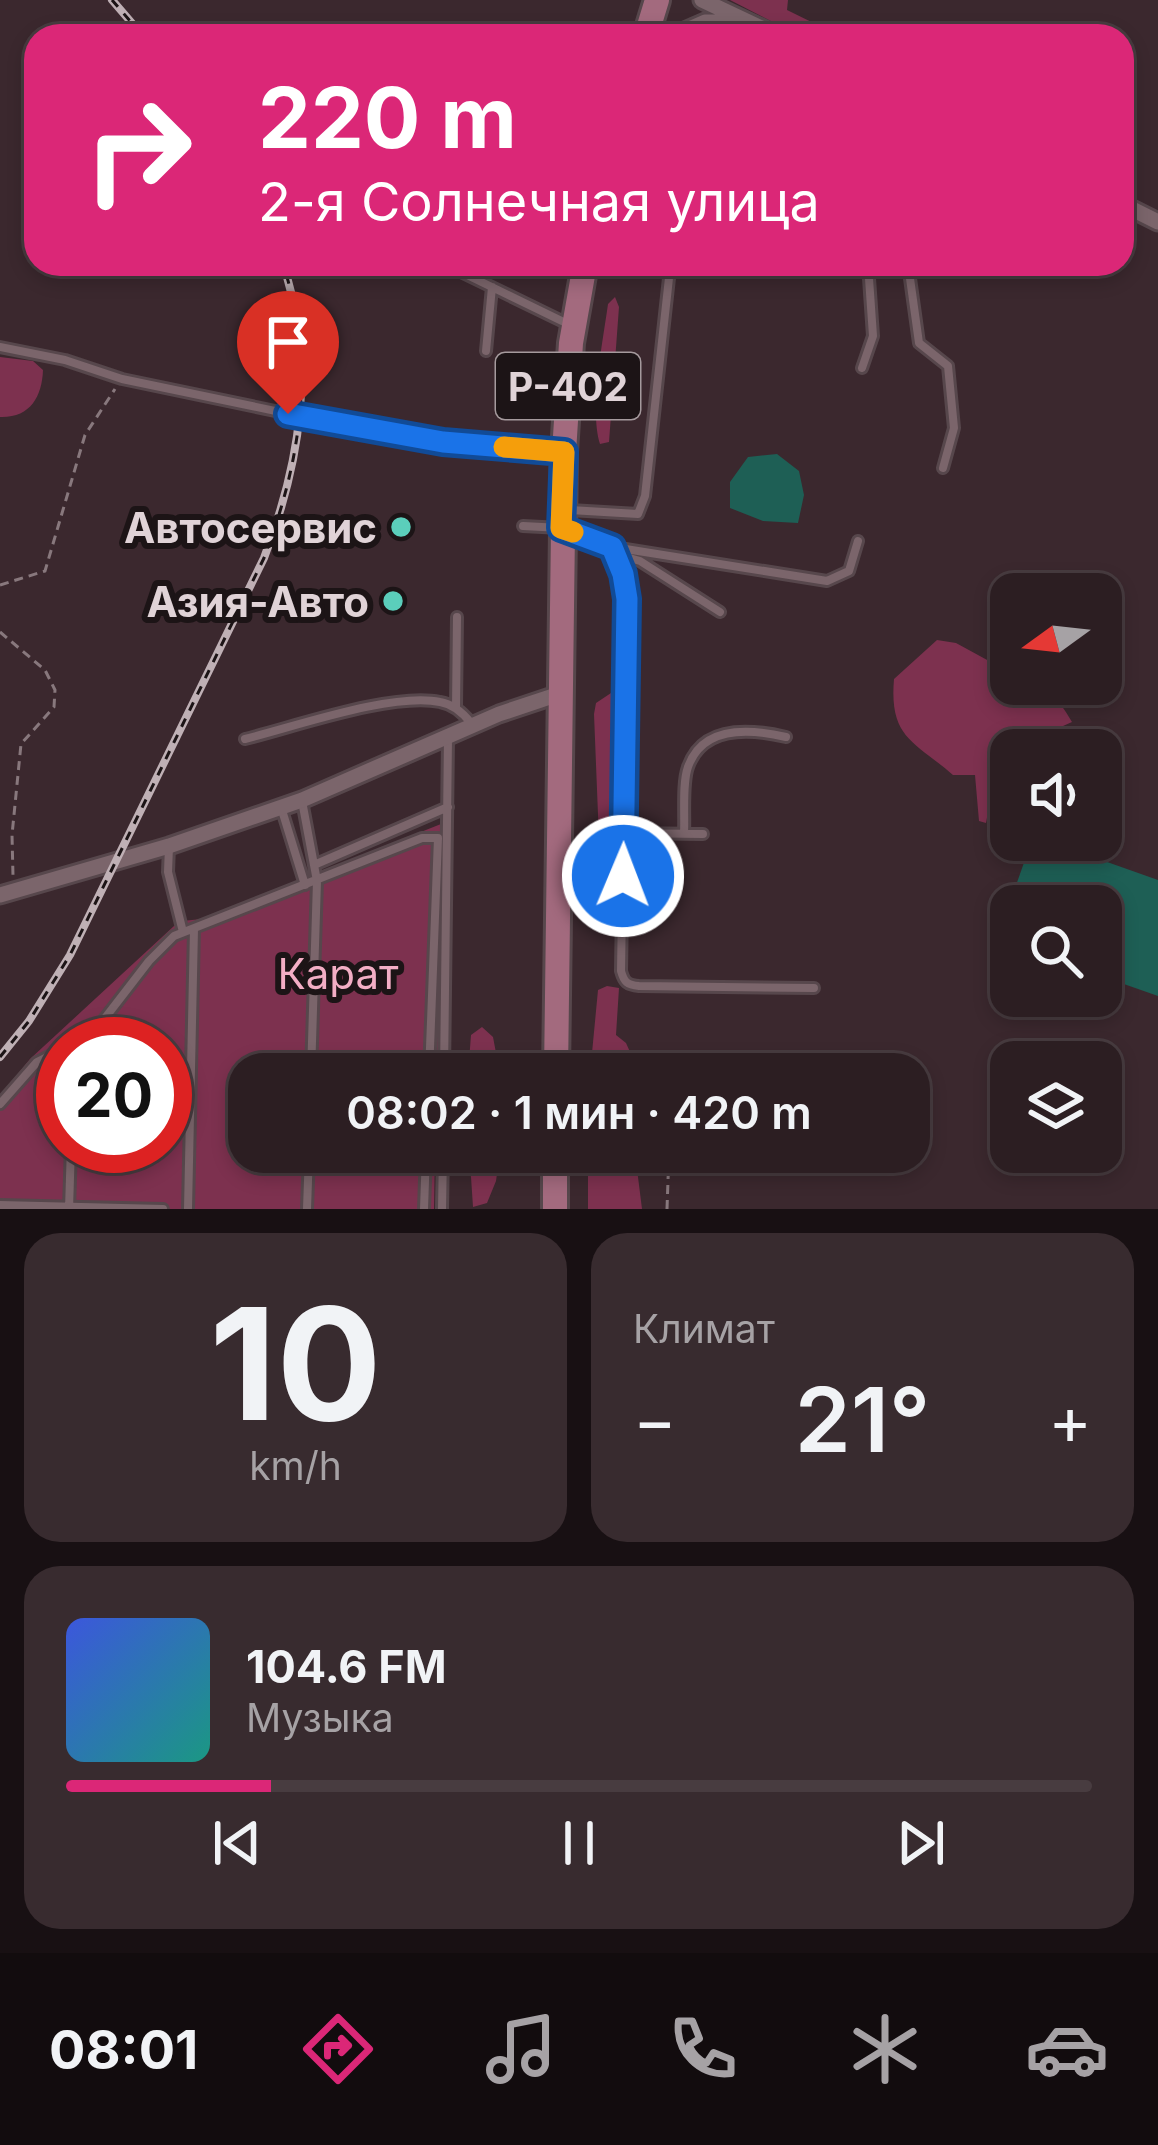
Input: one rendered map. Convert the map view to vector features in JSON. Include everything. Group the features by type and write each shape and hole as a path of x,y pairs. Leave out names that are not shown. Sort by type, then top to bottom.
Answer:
{"main road":[{"name":"Р-402","path":"556,1053 564,452 574,327 584,276"},
{"path":"554,1209 555,1173"}],"street":[{"path":"702,0 723,6 752,24"},
{"path":"700,24 748,22"},
{"path":"4,892 169,846 302,800 499,714 559,694"}],"lane":[{"path":"470,276 574,327"},
{"path":"862,368 873,336 869,276"},
{"path":"910,276 919,343 948,366 953,428 943,468"},
{"path":"523,526 638,514 645,496 669,278"},
{"path":"486,351 492,287"},
{"path":"0,347 65,360 122,379 399,435 564,452"},
{"path":"562,519 720,612"},
{"path":"614,551 826,581 849,571 858,541"},
{"path":"614,551 627,599 623,980 629,985 814,988"},
{"path":"456,708 457,617"},
{"path":"245,739 386,703 442,702 456,708 473,726"},
{"path":"684,833 687,768 701,745 730,732 753,730 786,737"},
{"path":"444,1053 448,737"},
{"path":"302,800 317,880 312,1053"},
{"path":"281,807 305,885"},
{"path":"314,865 448,807"},
{"path":"623,833 703,834"},
{"path":"106,1017 174,936 422,838 438,838 430,1053"},
{"path":"169,846 168,872 183,932"},
{"path":"188,1209 194,928"},
{"path":"0,1104 36,1063"},
{"path":"69,1208 70,1173"},
{"path":"307,1209 308,1173"},
{"path":"424,1209 425,1173"},
{"path":"442,1209 443,1173"},
{"path":"0,1205 163,1209"}],"path":[{"path":"0,585 46,571 85,435 122,379"},
{"path":"0,632 45,670 55,690 54,707 21,744 4,892"},
{"path":"667,1209 668,1173"}],"green space":[{"path":"730,0 788,0 787,10 816,24 777,24"},
{"path":"615,297 619,307 609,442 600,444 598,375 608,304"},
{"path":"0,357 33,361 43,370 32,404 19,414 0,417"},
{"path":"937,640 956,643 990,662 990,705 1061,705 1072,722 1056,729 990,729 986,823 979,821 975,775 953,775 900,726 894,679"},
{"path":"611,693 622,694 622,705 618,910 609,917 602,915 594,714 596,703"},
{"name":"Карат","path":"441,824 439,1053 228,1053 228,1173 435,1173 434,1209 0,1209 0,1096 36,1053 36,1173 192,1173 192,1017 75,1017 182,921 202,919"},
{"path":"619,988 616,1035 631,1053 592,1053 598,990"},
{"path":"482,1027 493,1037 496,1053 470,1053 471,1035"},
{"path":"470,1173 497,1173 487,1203 473,1207"},
{"path":"588,1173 638,1173 642,1209 588,1209"}],"shaded area":[{"path":"777,454 799,471 804,495 798,523 763,521 730,508 730,482 748,457"},
{"path":"1025,861 1104,861 1158,880 1158,996 1122,983 1122,885 1016,885"}],"railway":[{"path":"112,0 133,24"},
{"path":"0,1057 70,955 264,558 287,485 300,412 299,339 286,276"}],"slow traffic":[{"path":"504,447 564,452 561,528 573,532"}],"place":[{"name":"Автосервис","path":"401,527"},
{"name":"Азия-Авто","path":"393,601"}],"route":[{"path":"288,414 443,442 564,452 561,528 612,547 627,599 623,876"}]}
